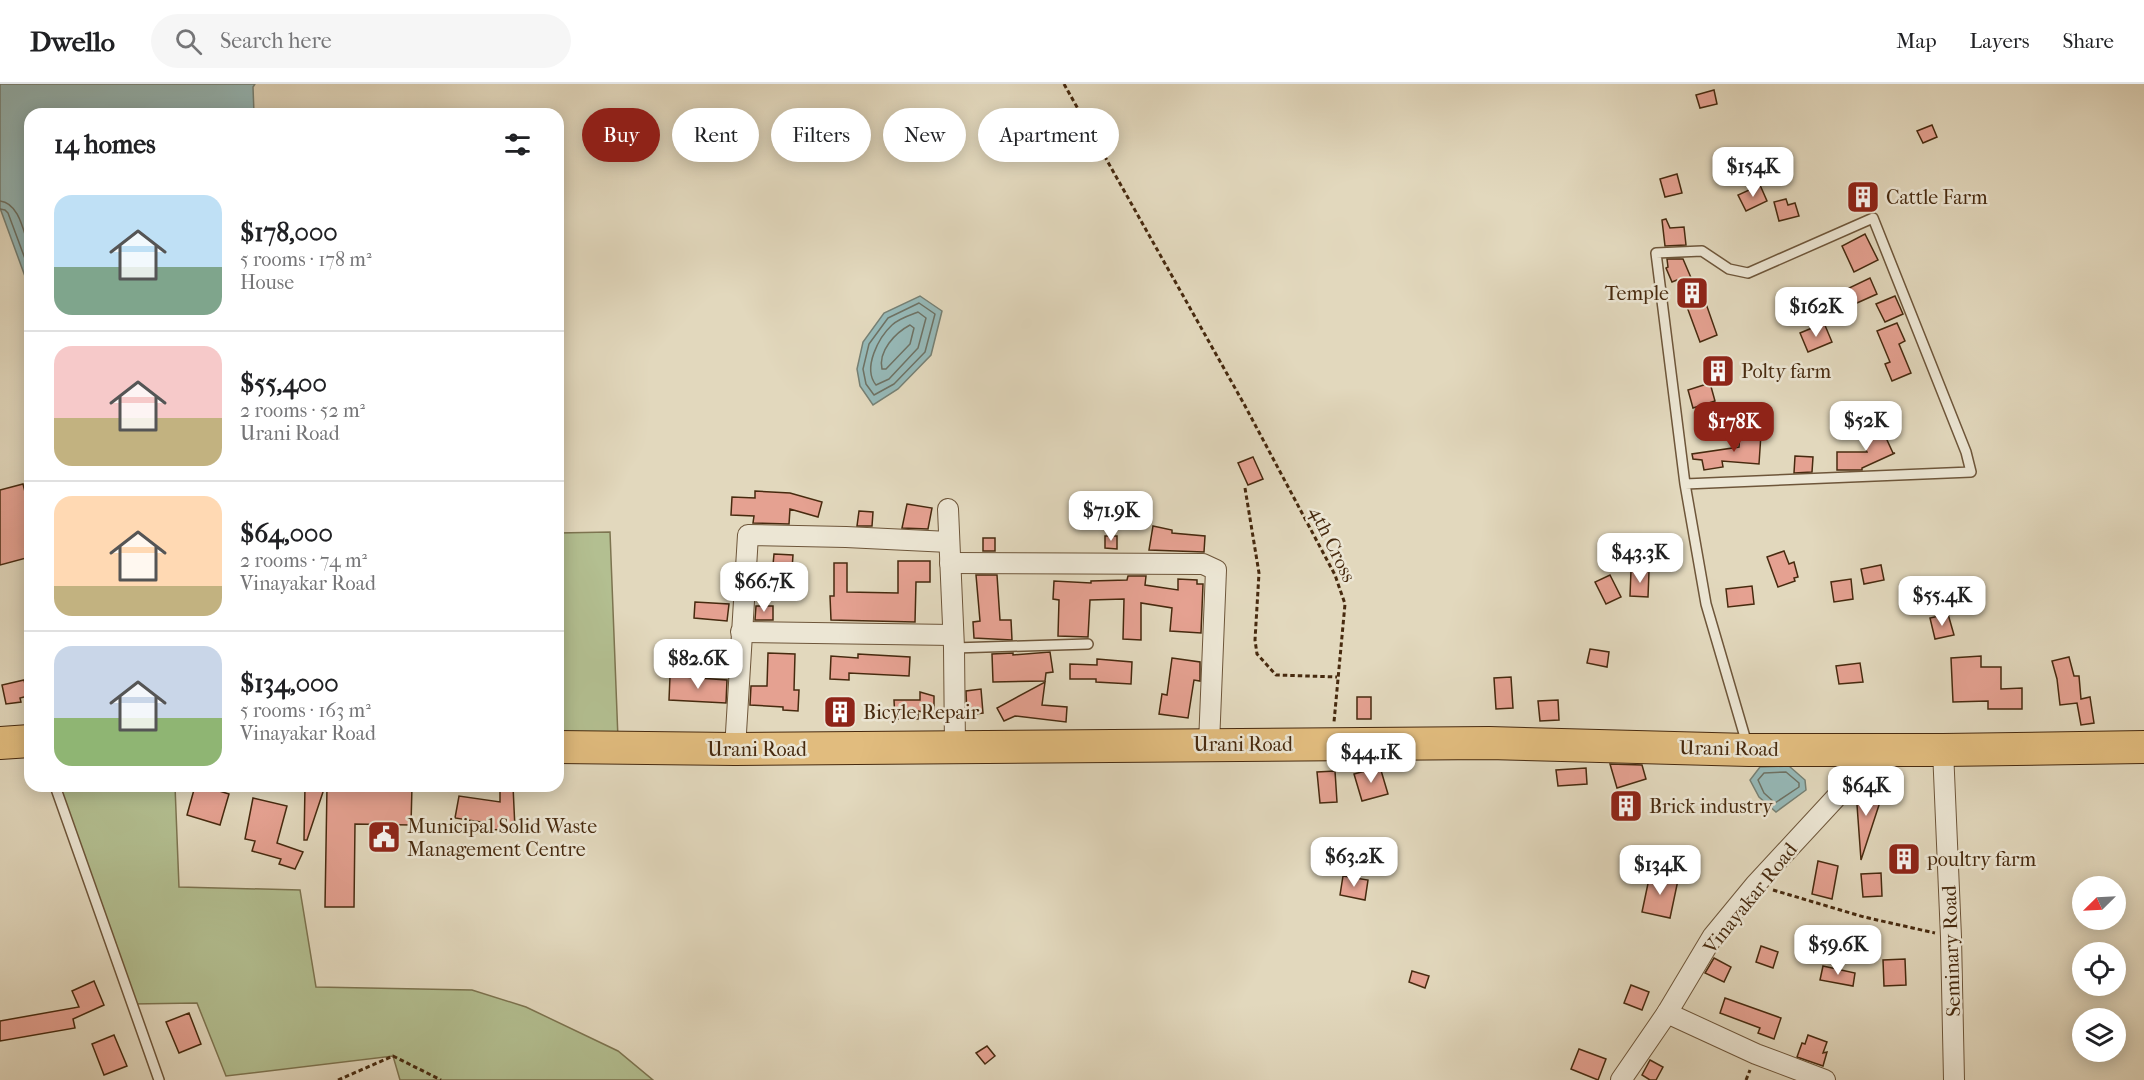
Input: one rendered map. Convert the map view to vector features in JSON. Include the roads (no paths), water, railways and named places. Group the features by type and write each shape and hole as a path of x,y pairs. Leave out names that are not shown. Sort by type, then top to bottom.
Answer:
{"main road":[{"path":"0,743 24,741"},
{"name":"Urani Road","path":"564,747 735,750 1489,742 1749,750 2144,747"}],"street":[{"path":"948,509 955,747"},
{"path":"735,750 748,535 949,542"},
{"path":"950,563 1203,564 1216,570 1209,744"},
{"path":"741,632 953,642"},
{"name":"Vinayakar Road","path":"1621,1080 1667,1013 1713,936 1755,885 1841,792 1861,749"},
{"name":"Seminary Road","path":"1943,750 1954,1080"},
{"path":"1667,1013 1756,1054 1825,1080"}],"lane":[{"path":"1685,484 1971,472 1966,452 1873,218 1748,273 1729,269 1702,251 1656,253 1685,484 1706,604 1749,750"},
{"path":"953,642 1088,644"},
{"path":"57,792 159,1080"}],"water":[{"path":"0,84 255,84 253,87 254,108 24,108 24,274 0,208"},
{"path":"920,296 942,311 931,355 898,389 873,405 860,386 857,369 863,342 884,313"},
{"path":"1789,766 1805,780 1806,790 1776,812 1759,797 1750,780 1760,767"}],"place":[{"name":"Cattle Farm","path":"1863,197"},
{"name":"Temple","path":"1692,293"},
{"name":"Polty farm","path":"1718,371"},
{"name":"Bicyle Repair","path":"840,712"},
{"name":"Brick industry","path":"1626,806"},
{"name":"Municipal Solid Waste Management Centre","path":"384,837"},
{"name":"poultry farm","path":"1904,859"}]}
